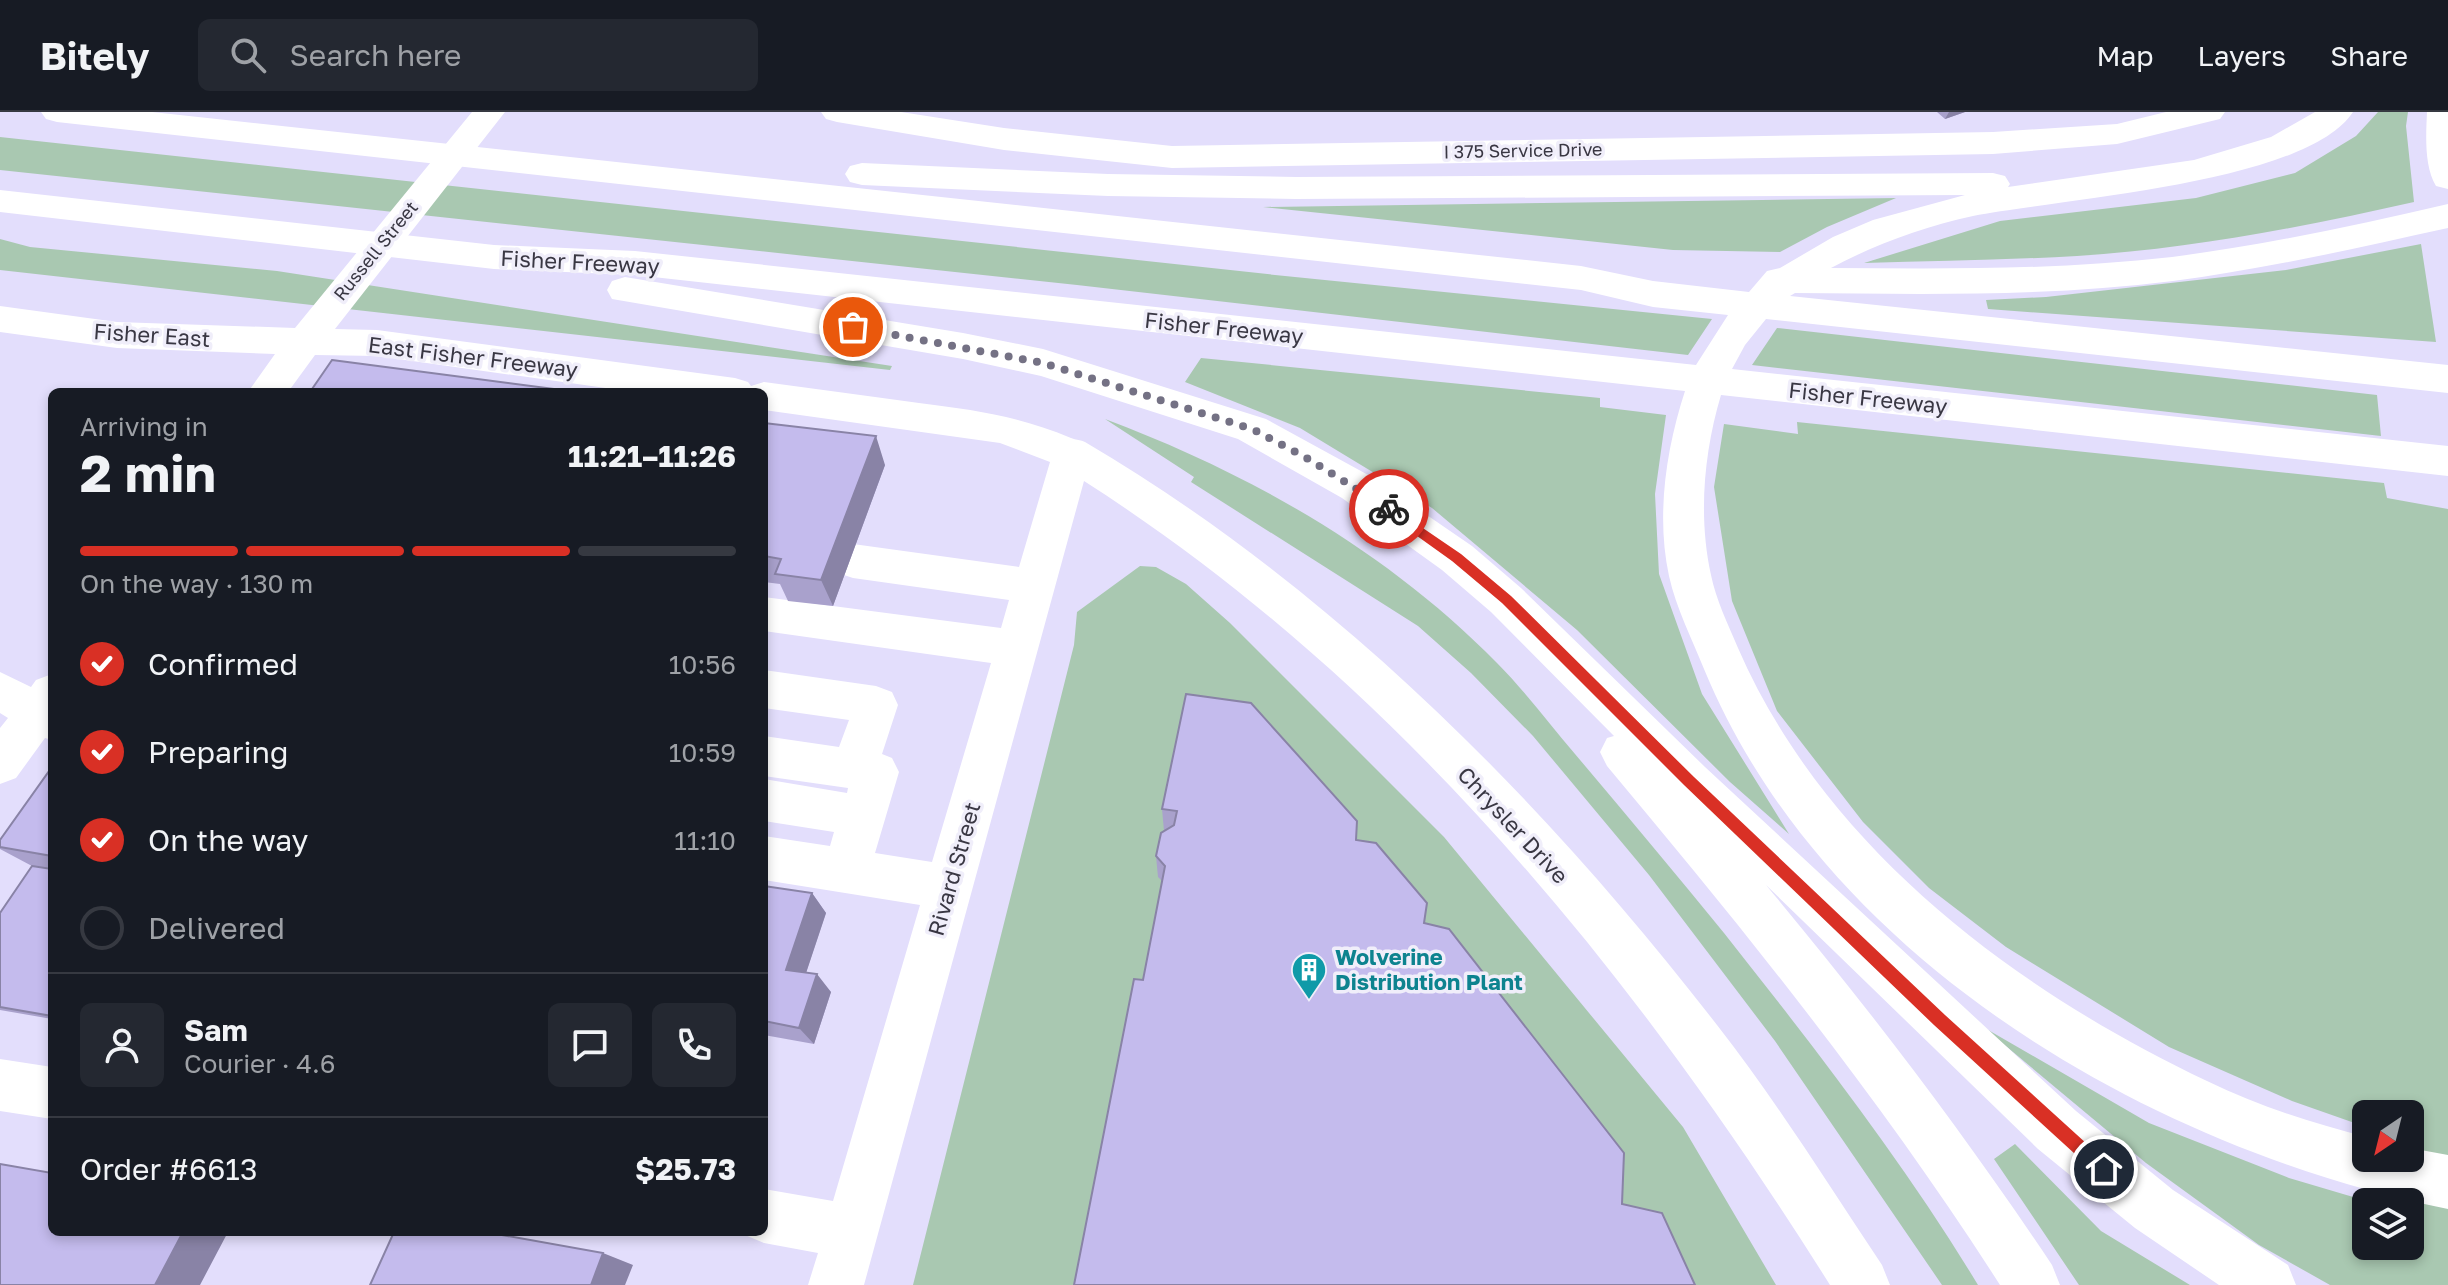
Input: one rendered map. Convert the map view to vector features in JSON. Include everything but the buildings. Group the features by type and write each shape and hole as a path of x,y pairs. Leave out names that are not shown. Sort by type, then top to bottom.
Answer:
{"main road":[{"path":"57,112 1581,278 1652,283 1985,282 2171,269 2309,247 2448,216"},
{"name":"I 375 Service Drive","path":"844,112 1004,139 1172,157 1993,143 2117,134 2209,112"},
{"path":"2337,112 2294,140 2244,160 2192,173 1977,205 1896,226 1802,268 1766,296 1739,327 1716,362 1693,421 1684,491 1690,577 1718,658 1734,691 1793,788 1870,876 1935,937 1995,985 2075,1038 2158,1085 2292,1141 2373,1166 2448,1182"},
{"name":"Russell Street","path":"270,388 343,292 486,116"},
{"path":"2442,124 2448,178"},
{"path":"675,179 892,173 1108,185 1296,188 1912,183 2096,186"},
{"name":"Fisher Freeway","path":"0,201 494,257 635,263 2448,461"},
{"path":"494,257 623,290 963,346 1043,363 1252,429 1305,457 1381,504 1457,558 1545,636 1689,781 2057,1130 2154,1209 2268,1285"},
{"path":"1652,283 1897,320 2448,377"},
{"name":"Fisher East","path":"0,319 117,335 306,340"},
{"name":"East Fisher Freeway","path":"306,340 377,343 706,388"},
{"path":"768,397 1000,428 1037,437 1072,453"},
{"path":"1184,408 1240,443 1292,469 1392,533 1490,610 1537,656 1686,826 1855,1032 1954,1165 2032,1285"},
{"name":"Rivard Street","path":"836,1285 1072,453"},
{"name":"Chrysler Drive","path":"1072,453 1206,543 1281,601 1400,706 1520,828 1644,972 1689,1032 1760,1128 1862,1285"},
{"path":"853,561 1034,586"},
{"path":"768,615 1016,648"},
{"path":"768,690 876,705 846,870"},
{"path":"0,691 48,709 0,764"},
{"path":"768,758 861,793"},
{"path":"768,780 861,793"},
{"path":"768,800 861,793"},
{"path":"768,859 949,887"},
{"path":"0,1085 48,1092"},
{"path":"768,1217 851,1232"}],"green space":[{"path":"2378,112 2408,112 2406,126 2414,202 2289,228 2120,253 1864,263 2000,221 2196,198 2295,173 2356,136"},
{"path":"0,137 1712,319 1688,355 1077,285 0,170"},
{"path":"1896,198 1827,227 1780,252 1673,250 1263,207"},
{"path":"0,239 30,247 277,271 892,366 890,370 0,270"},
{"path":"2421,244 2436,342 1988,309 1986,300 2046,297 2286,270"},
{"path":"1777,328 2377,395 2381,436 1752,365"},
{"path":"1201,358 1600,398 1600,407 1666,415 1655,494 1659,574 1702,694 1789,834 1730,782 1577,630 1432,508 1300,428 1185,382"},
{"path":"1105,419 1212,465 1314,520 1410,585 1497,663 1669,866 1791,1019 1888,1149 1978,1285 1942,1285 1775,1041 1649,875 1533,736 1471,673 1418,626 1191,482 1194,477"},
{"path":"1797,422 2384,483 2387,498 2448,509 2448,1285 2330,1285 2259,1245 2146,1163 1983,1027 2149,1123 2289,1178 2352,1197 2352,1260 2424,1260 2424,1188 2404,1188 2402,1172 2424,1172 2424,1100 2352,1100 2352,1122 2292,1101 2169,1047 2006,947 1929,888 1863,822 1777,711 1732,601 1714,487 1724,424 1798,434"},
{"path":"1140,566 1156,567 1186,584 1230,623 1444,837 1683,1127 1776,1285 913,1285 1074,645 1077,612"},
{"path":"2015,1144 2101,1231 2190,1285 2079,1285 1994,1159"}],"way so far":[{"path":"853,327 1043,363 1252,429 1305,457 1389,509"}],"place":[{"name":"Wolverine Distribution Plant","path":"1309,1001"}],"route":[{"path":"1389,509 1457,558 1506,600 1689,781 1939,1020 2057,1130 2104,1169"}]}
